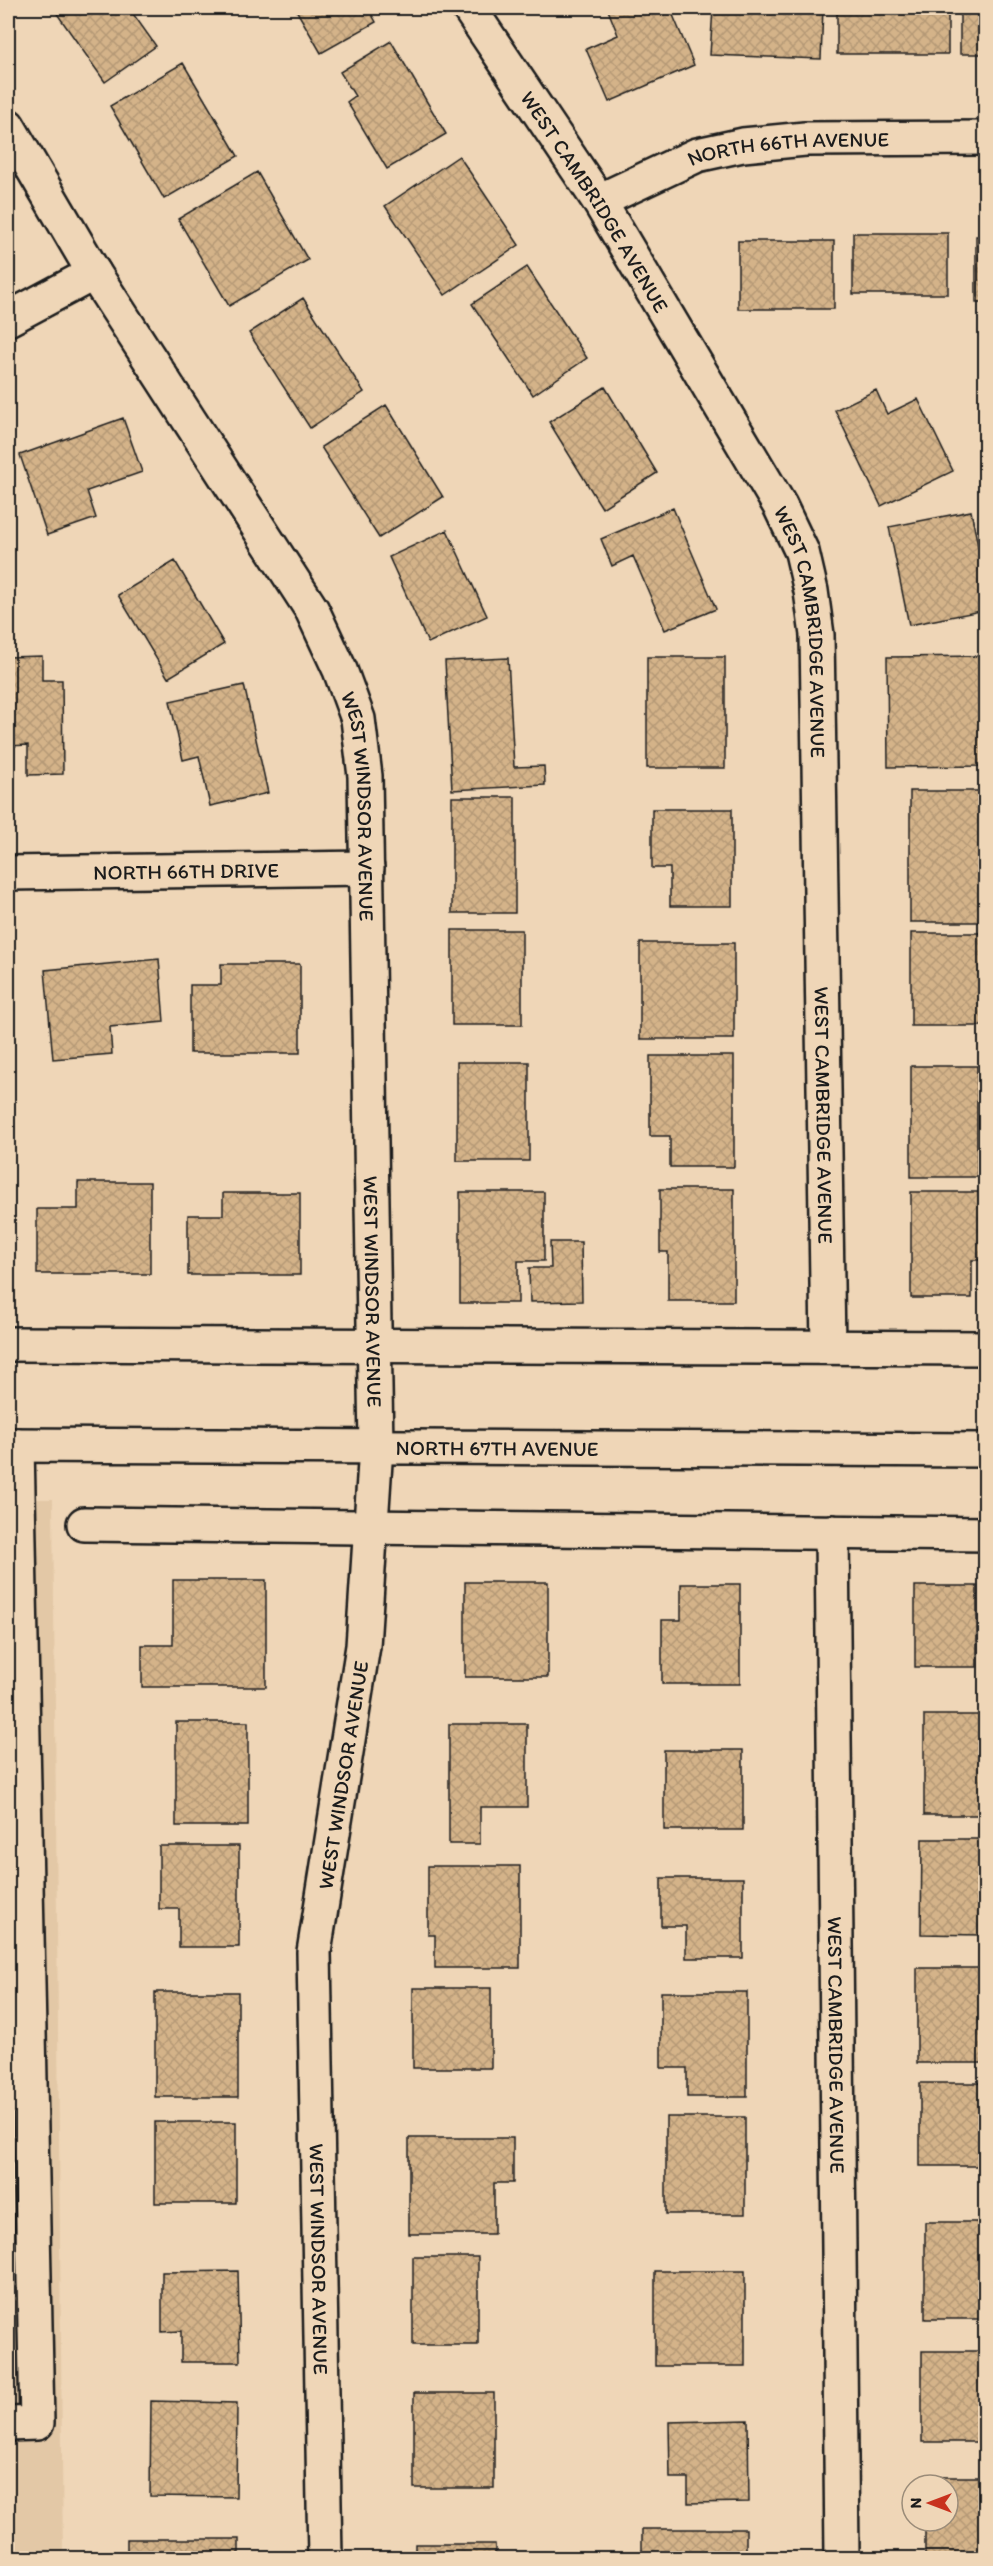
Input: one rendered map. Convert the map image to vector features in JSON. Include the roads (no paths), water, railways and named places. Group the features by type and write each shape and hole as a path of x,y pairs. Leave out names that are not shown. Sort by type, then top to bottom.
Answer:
{"street":[{"name":"WEST CAMBRIDGE AVENUE","path":"469,8 599,201 780,506 801,552 811,591 817,635 828,1347"},
{"name":"WEST WINDSOR AVENUE","path":"8,126 94,273 312,610 340,670 358,719 364,776 367,868 376,1447 363,1646 315,1952 325,2559"},
{"name":"NORTH 66TH AVENUE","path":"599,201 697,154 743,145 805,139 986,138"},
{"path":"8,319 94,273"},
{"name":"NORTH 66TH DRIVE","path":"8,873 367,868"},
{"path":"8,1344 986,1347"},
{"path":"8,2424 37,2423 13,1445"},
{"name":"NORTH 67TH AVENUE","path":"13,1445 986,1450"},
{"path":"84,1524 986,1534"},
{"name":"WEST CAMBRIDGE AVENUE","path":"832,1532 842,2559"}]}
